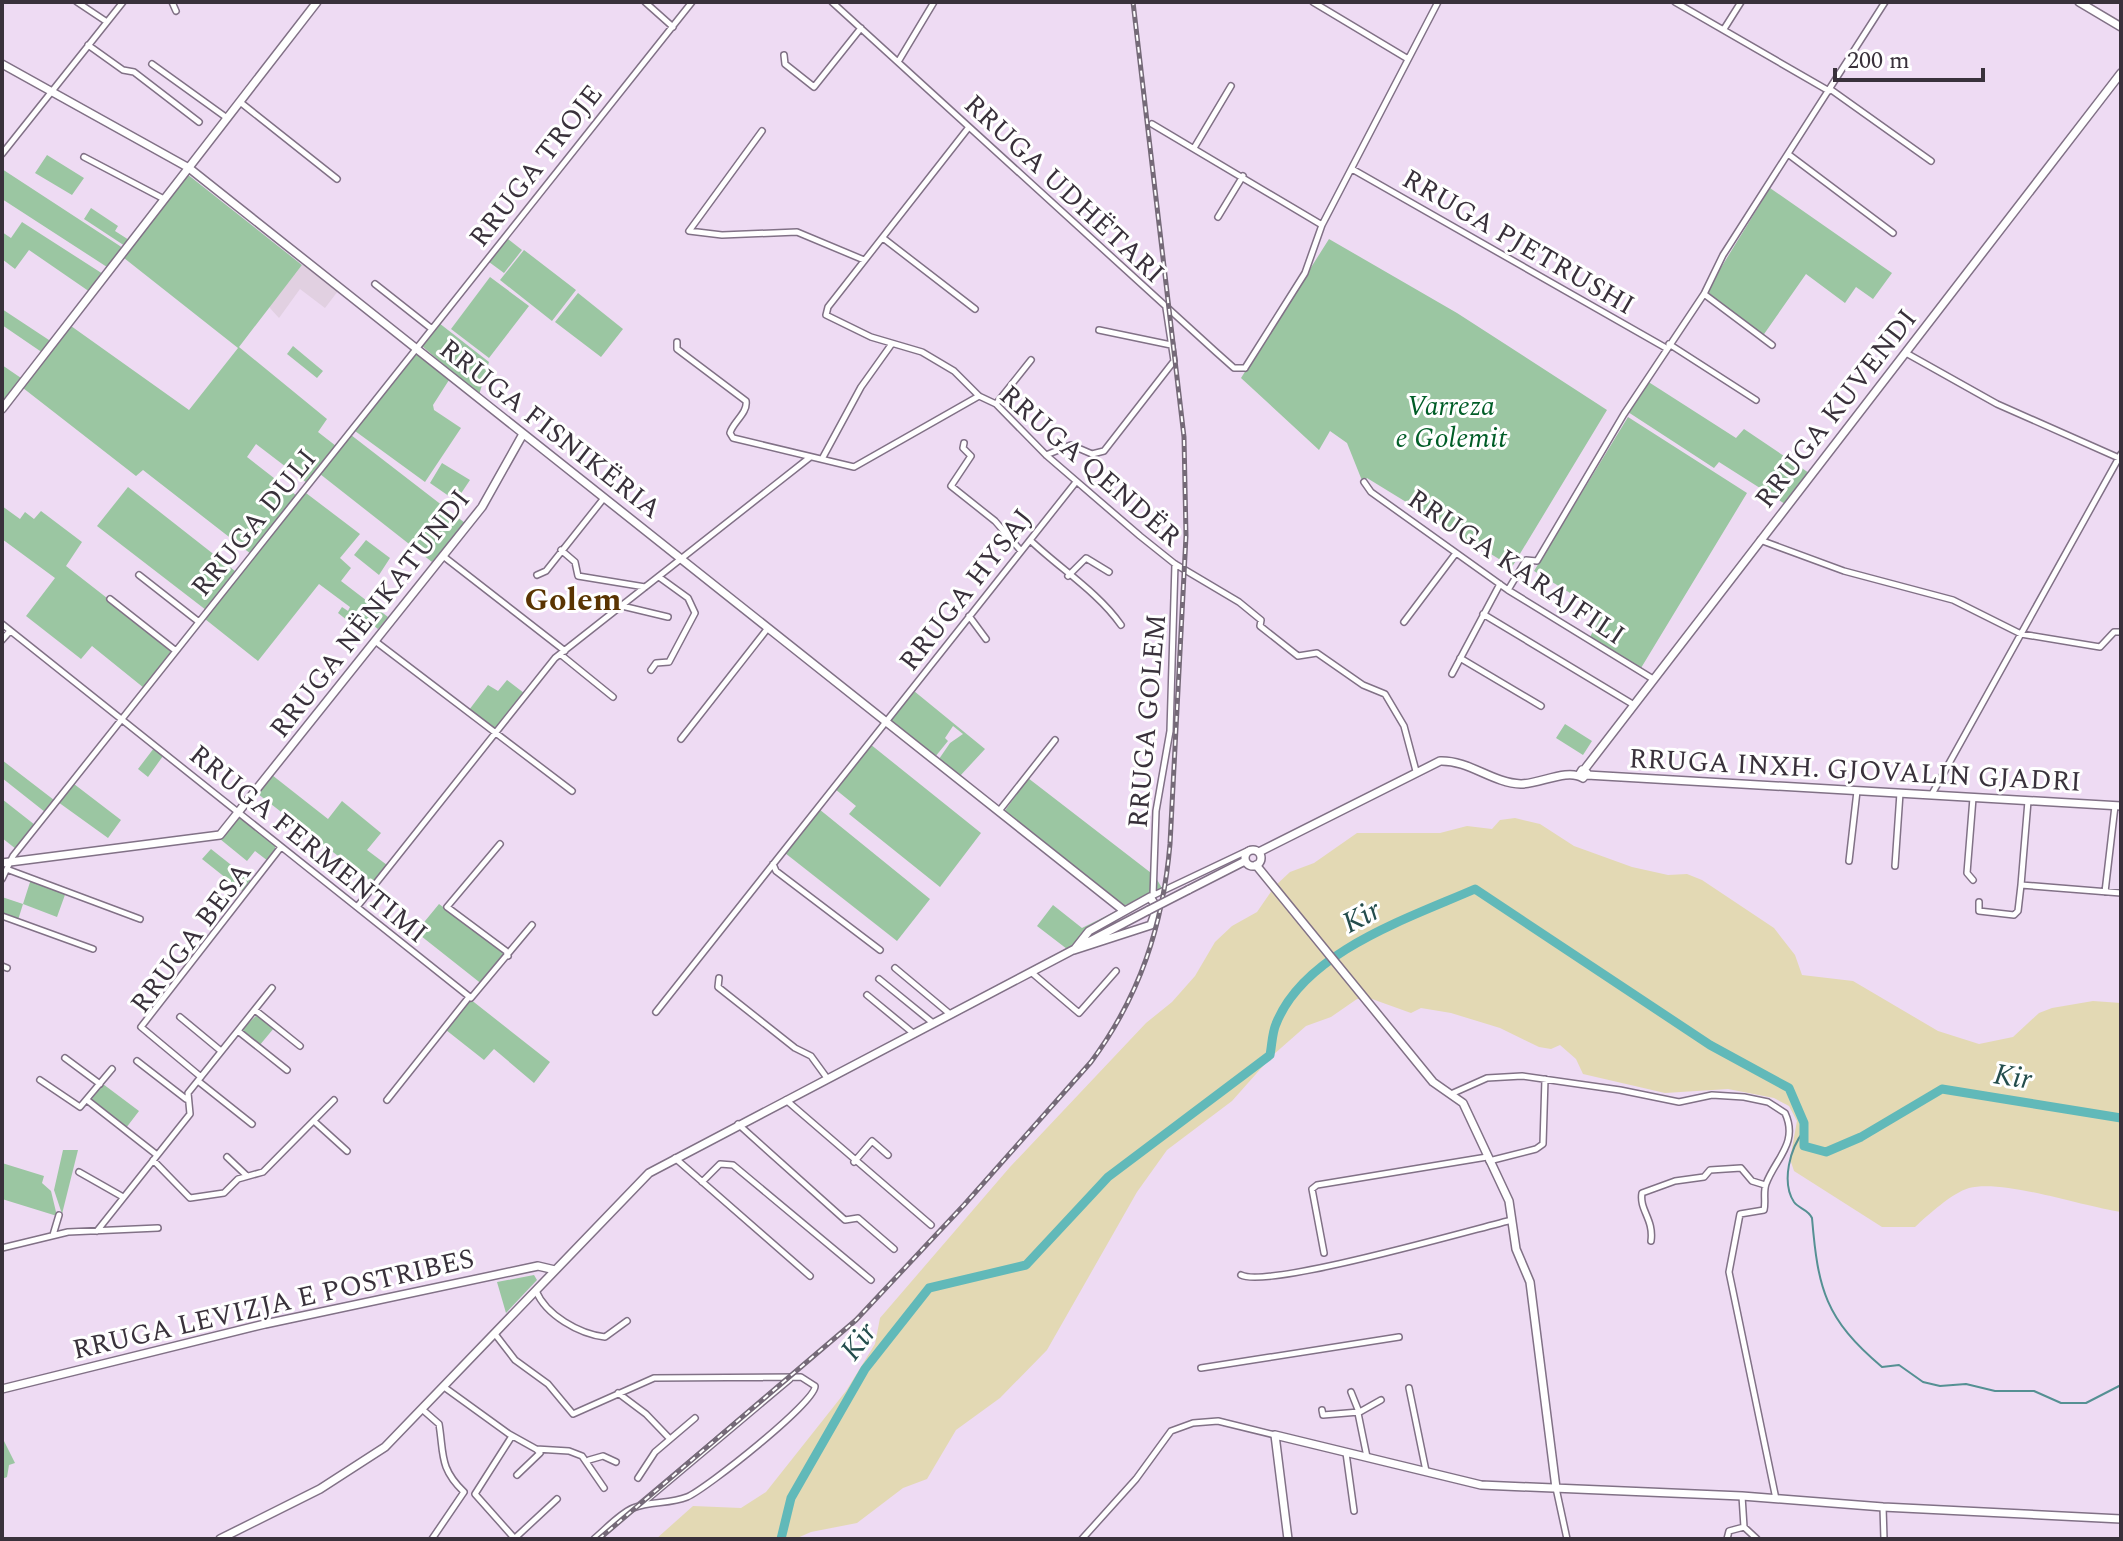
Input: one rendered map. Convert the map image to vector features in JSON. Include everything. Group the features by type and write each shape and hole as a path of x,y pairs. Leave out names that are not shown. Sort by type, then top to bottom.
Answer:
{"street":[{"path":"77,2 107,22"},
{"path":"2,154 123,2"},
{"path":"172,2 176,11"},
{"path":"2,409 317,2"},
{"path":"645,2 673,27"},
{"name":"RRUGA TROJE","path":"416,349 692,2"},
{"name":"RRUGA UDHËTARI","path":"832,2 1229,364 1246,369 1305,273 1322,225"},
{"path":"898,62 934,2"},
{"path":"1313,2 1408,59"},
{"path":"1152,124 1322,225 1438,2"},
{"path":"1675,2 1829,90 1931,161"},
{"path":"1724,29 1741,2"},
{"path":"1508,590 1526,560 1537,561 1667,346 1704,294 1723,255 1885,2"},
{"path":"2079,2 2121,27"},
{"path":"784,55 785,64 814,87 861,28"},
{"path":"88,45 123,70 134,72 199,122"},
{"name":"RRUGA FISNIKËRIA","path":"2,64 189,168 1123,910"},
{"path":"152,64 227,118"},
{"name":"RRUGA KUVENDI","path":"1583,774 2121,73"},
{"path":"1194,148 1231,86"},
{"path":"240,102 337,179"},
{"name":"RRUGA QENDËR","path":"969,127 828,307 826,315 846,327 891,345 935,358 979,396 996,404 1076,482 1175,564 1239,602 1261,620 1260,626 1298,656 1317,653 1363,685 1381,691 1404,726 1416,771"},
{"path":"762,131 689,231 722,235 797,232 864,260"},
{"path":"1788,154 1893,233"},
{"path":"84,157 165,199"},
{"name":"RRUGA PJETRUSHI","path":"1352,169 1667,346 1756,400"},
{"path":"1218,217 1243,176"},
{"path":"883,238 975,309"},
{"path":"375,284 432,329"},
{"path":"1704,294 1772,345"},
{"path":"1046,455 1071,445 1092,454 1104,451 1174,361 1165,307"},
{"path":"1099,330 1171,345"},
{"path":"677,342 677,349 746,401 746,409 732,427 730,433 733,438 854,467 979,396"},
{"path":"822,459 861,387 891,345"},
{"name":"RRUGA DULI","path":"2,879 7,865 121,719 416,349"},
{"path":"1906,353 1997,404 2120,456 1931,795"},
{"path":"996,404 1031,360"},
{"name":"RRUGA NËNKATUNDI","path":"7,865 214,837 238,812 488,498 523,434"},
{"path":"964,443 963,448 971,456 951,486 995,521 1021,551"},
{"path":"357,907 563,652 809,458"},
{"name":"RRUGA HYSAJ","path":"886,721 1076,482"},
{"name":"RRUGA KARAJFILI","path":"1364,482 1371,492 1508,590 1653,679"},
{"path":"537,575 546,571 604,498"},
{"path":"1030,540 1068,576 1109,607 1121,625"},
{"path":"1760,540 1844,571 1953,600 2021,634 2100,647 2114,632 2121,632"},
{"path":"561,550 575,562 578,576 645,587"},
{"path":"1404,622 1456,553"},
{"path":"442,555 563,652 613,697"},
{"path":"1068,576 1086,558 1109,572"},
{"name":"RRUGA GOLEM","path":"1152,897 1156,881 1156,811 1170,731 1175,564"},
{"path":"139,575 199,622"},
{"path":"651,670 656,663 669,662 695,613 688,598 659,577"},
{"path":"1452,674 1500,584"},
{"path":"110,599 176,651"},
{"path":"622,606 668,617"},
{"path":"1483,614 1634,705"},
{"path":"969,616 986,639"},
{"name":"RRUGA FERMENTIMI","path":"2,624 470,997"},
{"path":"681,739 768,628"},
{"path":"2,640 10,631"},
{"path":"375,640 572,791"},
{"path":"1460,658 1541,706"},
{"path":"656,1012 886,721"},
{"path":"999,811 1055,740"},
{"name":"RRUGA INXH. GJOVALIN GJADRI","path":"1259,852 1416,771 1447,761 1510,783 1537,783 1583,774 2118,806"},
{"path":"1849,861 1857,791"},
{"path":"1895,866 1900,793"},
{"path":"1973,798 1967,873 1973,880"},
{"path":"1979,902 1979,911 2014,915 2018,911 2028,801"},
{"path":"2105,892 2118,806"},
{"path":"500,844 447,907 508,956"},
{"name":"RRUGA BESA","path":"200,1079 141,1027 281,847"},
{"path":"220,1539 356,1468 385,1447 640,1179 737,1124 1245,861 1249,850"},
{"path":"1074,950 1089,931 1123,910 1249,850 1259,852 1261,861 1256,865"},
{"path":"1245,861 1256,865 1433,1082 1451,1094 1468,1112 1509,1201 1521,1267 1530,1282 1556,1488 1567,1539"},
{"path":"773,864 776,871 880,950"},
{"path":"7,865 140,919"},
{"path":"1156,881 1165,890"},
{"path":"2021,885 2121,893"},
{"path":"1074,950 1151,925 1157,908 1152,897"},
{"path":"2,916 93,949"},
{"path":"387,1100 532,925"},
{"path":"895,968 950,1014"},
{"path":"1031,972 1079,1013 1116,971"},
{"path":"719,978 718,987 793,1046 808,1053 827,1078"},
{"path":"879,979 933,1023"},
{"path":"186,1099 272,988"},
{"path":"867,995 913,1033"},
{"path":"255,1010 300,1046"},
{"path":"180,1017 221,1051"},
{"path":"238,1031 287,1070"},
{"path":"65,1058 100,1084"},
{"path":"97,1231 190,1114 186,1099 137,1061"},
{"path":"40,1080 77,1107 87,1100 112,1069"},
{"path":"1451,1094 1500,1075 1545,1079 1679,1102 1718,1095 1774,1105 1785,1113 1790,1135 1783,1156 1765,1185 1764,1210 1740,1214 1729,1272 1777,1500"},
{"path":"200,1079 252,1124"},
{"path":"1324,1253 1312,1189 1317,1185 1536,1149 1543,1144 1545,1079"},
{"path":"785,1099 854,1162 931,1225"},
{"path":"87,1100 155,1158 194,1199 224,1193 233,1182 263,1172 334,1100"},
{"path":"315,1122 347,1151"},
{"path":"737,1124 845,1220 858,1218 894,1249"},
{"path":"854,1162 872,1141 888,1155"},
{"path":"227,1157 247,1175"},
{"path":"674,1158 810,1276"},
{"path":"702,1182 720,1164 733,1165 871,1280"},
{"path":"1651,1241 1652,1221 1641,1204 1642,1193 1675,1181 1700,1178 1710,1170 1741,1168 1748,1179 1765,1185"},
{"path":"79,1172 123,1198"},
{"path":"53,1236 59,1215"},
{"path":"1241,1275 1255,1278 1345,1262 1512,1220"},
{"path":"2,1248 53,1236 158,1228"},
{"name":"RRUGA LEVIZJA E POSTRIBES","path":"2,1389 351,1305 538,1266 555,1270"},
{"path":"536,1291 569,1326 580,1331 605,1337 627,1321"},
{"path":"495,1334 515,1360 548,1384 573,1414 654,1378 807,1379 815,1386 814,1396 730,1470 707,1481 690,1496 638,1507"},
{"path":"1201,1368 1399,1337"},
{"path":"594,1539 638,1507 790,1379"},
{"path":"444,1387 540,1453 517,1475"},
{"path":"1409,1388 1426,1471"},
{"path":"1351,1392 1359,1412 1367,1457"},
{"path":"618,1393 646,1414 670,1439"},
{"path":"1322,1410 1323,1415 1359,1412 1381,1400"},
{"path":"423,1410 439,1424 438,1438 450,1476 464,1492 432,1539"},
{"path":"638,1478 655,1452 695,1418"},
{"path":"1082,1539 1136,1479 1171,1431 1193,1423 1218,1421 1481,1485 1742,1496 1883,1507 2121,1519"},
{"path":"1275,1435 1288,1539"},
{"path":"512,1436 481,1478 475,1494 514,1539 557,1499"},
{"path":"536,1449 569,1451 588,1460 603,1456 616,1462"},
{"path":"1346,1452 1354,1511"},
{"path":"588,1460 596,1481 604,1488"},
{"path":"1742,1496 1744,1527 1757,1539"},
{"path":"1883,1507 1884,1539"},
{"path":"1727,1539 1729,1531 1744,1527"}],"shaded area":[{"path":"303,264 338,291 325,308 300,289 279,318 269,307"}],"green space":[{"path":"47,155 84,178 72,195 35,173"},
{"path":"2,169 123,248 107,267 2,199"},
{"path":"187,174 302,265 239,347 327,419 318,432 336,446 307,483 256,444 247,457 297,496 251,554 143,470 136,476 23,388 71,326 189,410 238,348 124,258"},
{"path":"1770,188 1892,273 1873,299 1856,287 1845,303 1806,274 1762,337 1706,292"},
{"path":"91,208 118,226 115,231 129,240 125,246 84,219"},
{"path":"22,222 103,274 90,292 29,250 15,269 2,259 2,232 11,238"},
{"path":"508,239 522,250 504,273 489,262"},
{"name":"Varreza e Golemit","path":"1329,239 1457,313 1607,410 1512,567 1367,478 1363,483 1347,443 1330,431 1319,450 1241,378"},
{"path":"524,250 576,290 552,321 500,280"},
{"path":"490,277 529,306 489,358 451,329"},
{"path":"578,293 623,329 601,357 555,322"},
{"path":"2,309 52,342 43,353 2,325"},
{"path":"439,323 489,362 479,395 422,346"},
{"path":"293,346 323,371 317,378 287,354"},
{"path":"415,353 449,380 433,405 434,410 461,428 425,482 355,431"},
{"path":"2,365 21,378 2,402"},
{"path":"1647,381 1736,438 1744,429 1809,473 1785,504 1719,462 1714,468 1628,412"},
{"name":"Varreza e Golemit","path":"1628,417 1747,493 1641,668 1590,637 1603,613 1534,571"},
{"path":"351,435 465,523 432,562 320,474"},
{"path":"442,463 470,480 456,501 430,483"},
{"path":"128,487 235,571 206,610 97,526"},
{"path":"306,493 360,534 340,558 351,568 341,581 388,617 378,629 374,626 367,636 338,613 342,607 348,611 350,607 319,584 258,661 205,619"},
{"path":"2,506 20,519 25,512 34,519 41,511 82,542 66,566 171,648 173,651 144,688 92,646 81,659 26,616 55,578 2,539"},
{"path":"366,540 390,558 379,575 354,555"},
{"path":"507,680 524,693 494,730 469,710 488,685 498,691"},
{"path":"914,691 985,749 960,776 939,759 950,743 963,734 953,726 945,738 948,741 935,757 890,720"},
{"path":"1565,724 1592,741 1583,755 1556,738"},
{"path":"870,744 981,833 940,887 849,814 856,806 835,789"},
{"path":"154,748 163,756 148,777 138,769"},
{"path":"2,760 54,800 45,812 2,778"},
{"path":"272,775 328,819 342,801 381,833 367,850 387,865 373,883 258,794"},
{"path":"1028,778 1155,876 1163,890 1123,906 1004,812"},
{"path":"74,784 121,820 108,838 58,802"},
{"path":"2,799 35,825 16,849 2,838"},
{"path":"819,809 930,899 897,941 785,853"},
{"path":"239,817 275,846 276,853 268,861 255,851 247,861 220,839"},
{"path":"211,849 254,883 246,894 202,859"},
{"path":"31,879 66,892 57,917 23,904"},
{"path":"2,897 23,904 18,920 2,914"},
{"path":"439,904 506,954 483,985 416,932"},
{"path":"1053,905 1082,928 1116,911 1067,949 1037,926"},
{"path":"470,999 550,1062 534,1083 494,1049 484,1060 446,1030"},
{"path":"258,1014 274,1028 259,1046 240,1031"},
{"path":"103,1084 139,1111 126,1128 91,1100"},
{"path":"63,1150 78,1150 62,1214 54,1190"},
{"path":"2,1163 44,1176 42,1183 51,1191 57,1216 2,1199"},
{"path":"534,1275 537,1280 506,1313 497,1282"},
{"path":"2,1437 15,1463 9,1465 7,1477 2,1479"}],"sand":[{"path":"1515,818 1540,824 1574,846 1632,867 1668,875 1687,874 1702,880 1774,928 1795,955 1802,975 1853,981 1938,1031 1979,1044 2013,1037 2039,1013 2052,1008 2093,1001 2121,1003 2121,1212 2023,1190 1984,1186 1969,1188 1955,1195 1915,1227 1882,1227 1794,1171 1790,1159 1797,1121 1789,1106 1774,1098 1728,1089 1665,1093 1583,1074 1576,1059 1560,1045 1551,1049 1539,1047 1500,1028 1451,1013 1421,1008 1411,1013 1372,999 1357,999 1331,1017 1306,1026 1273,1055 1232,1101 1167,1150 1137,1192 1047,1350 1000,1398 956,1430 927,1479 903,1488 857,1523 811,1532 795,1539 656,1539 693,1506 741,1508 766,1492 846,1391 875,1344 880,1318 1010,1167 1146,1023 1172,1002 1195,976 1215,942 1232,926 1257,912 1275,886 1290,872 1314,863 1357,833 1440,833 1467,826 1492,829 1500,820"}],"waterway":[{"name":"Kir","path":"781,1539 791,1498 865,1369 929,1288 1026,1265 1108,1177 1270,1055 1276,1024 1290,999 1310,977 1361,940 1475,889 1710,1045 1789,1088 1804,1123 1804,1146 1826,1152 1861,1137 1942,1089 2121,1118"},
{"path":"1804,1131 1789,1165 1790,1194 1794,1202 1812,1218 1817,1264 1836,1317 1863,1350 1882,1367 1899,1365 1923,1382 1940,1386 1966,1384 1995,1391 2034,1391 2061,1403 2086,1403 2121,1385"}],"railway":[{"path":"599,1539 856,1320 964,1205 1091,1062 1123,1011 1146,959 1162,903 1170,844 1186,536 1184,437 1133,2"}],"district":[{"name":"Golem","path":"573,599"}]}
